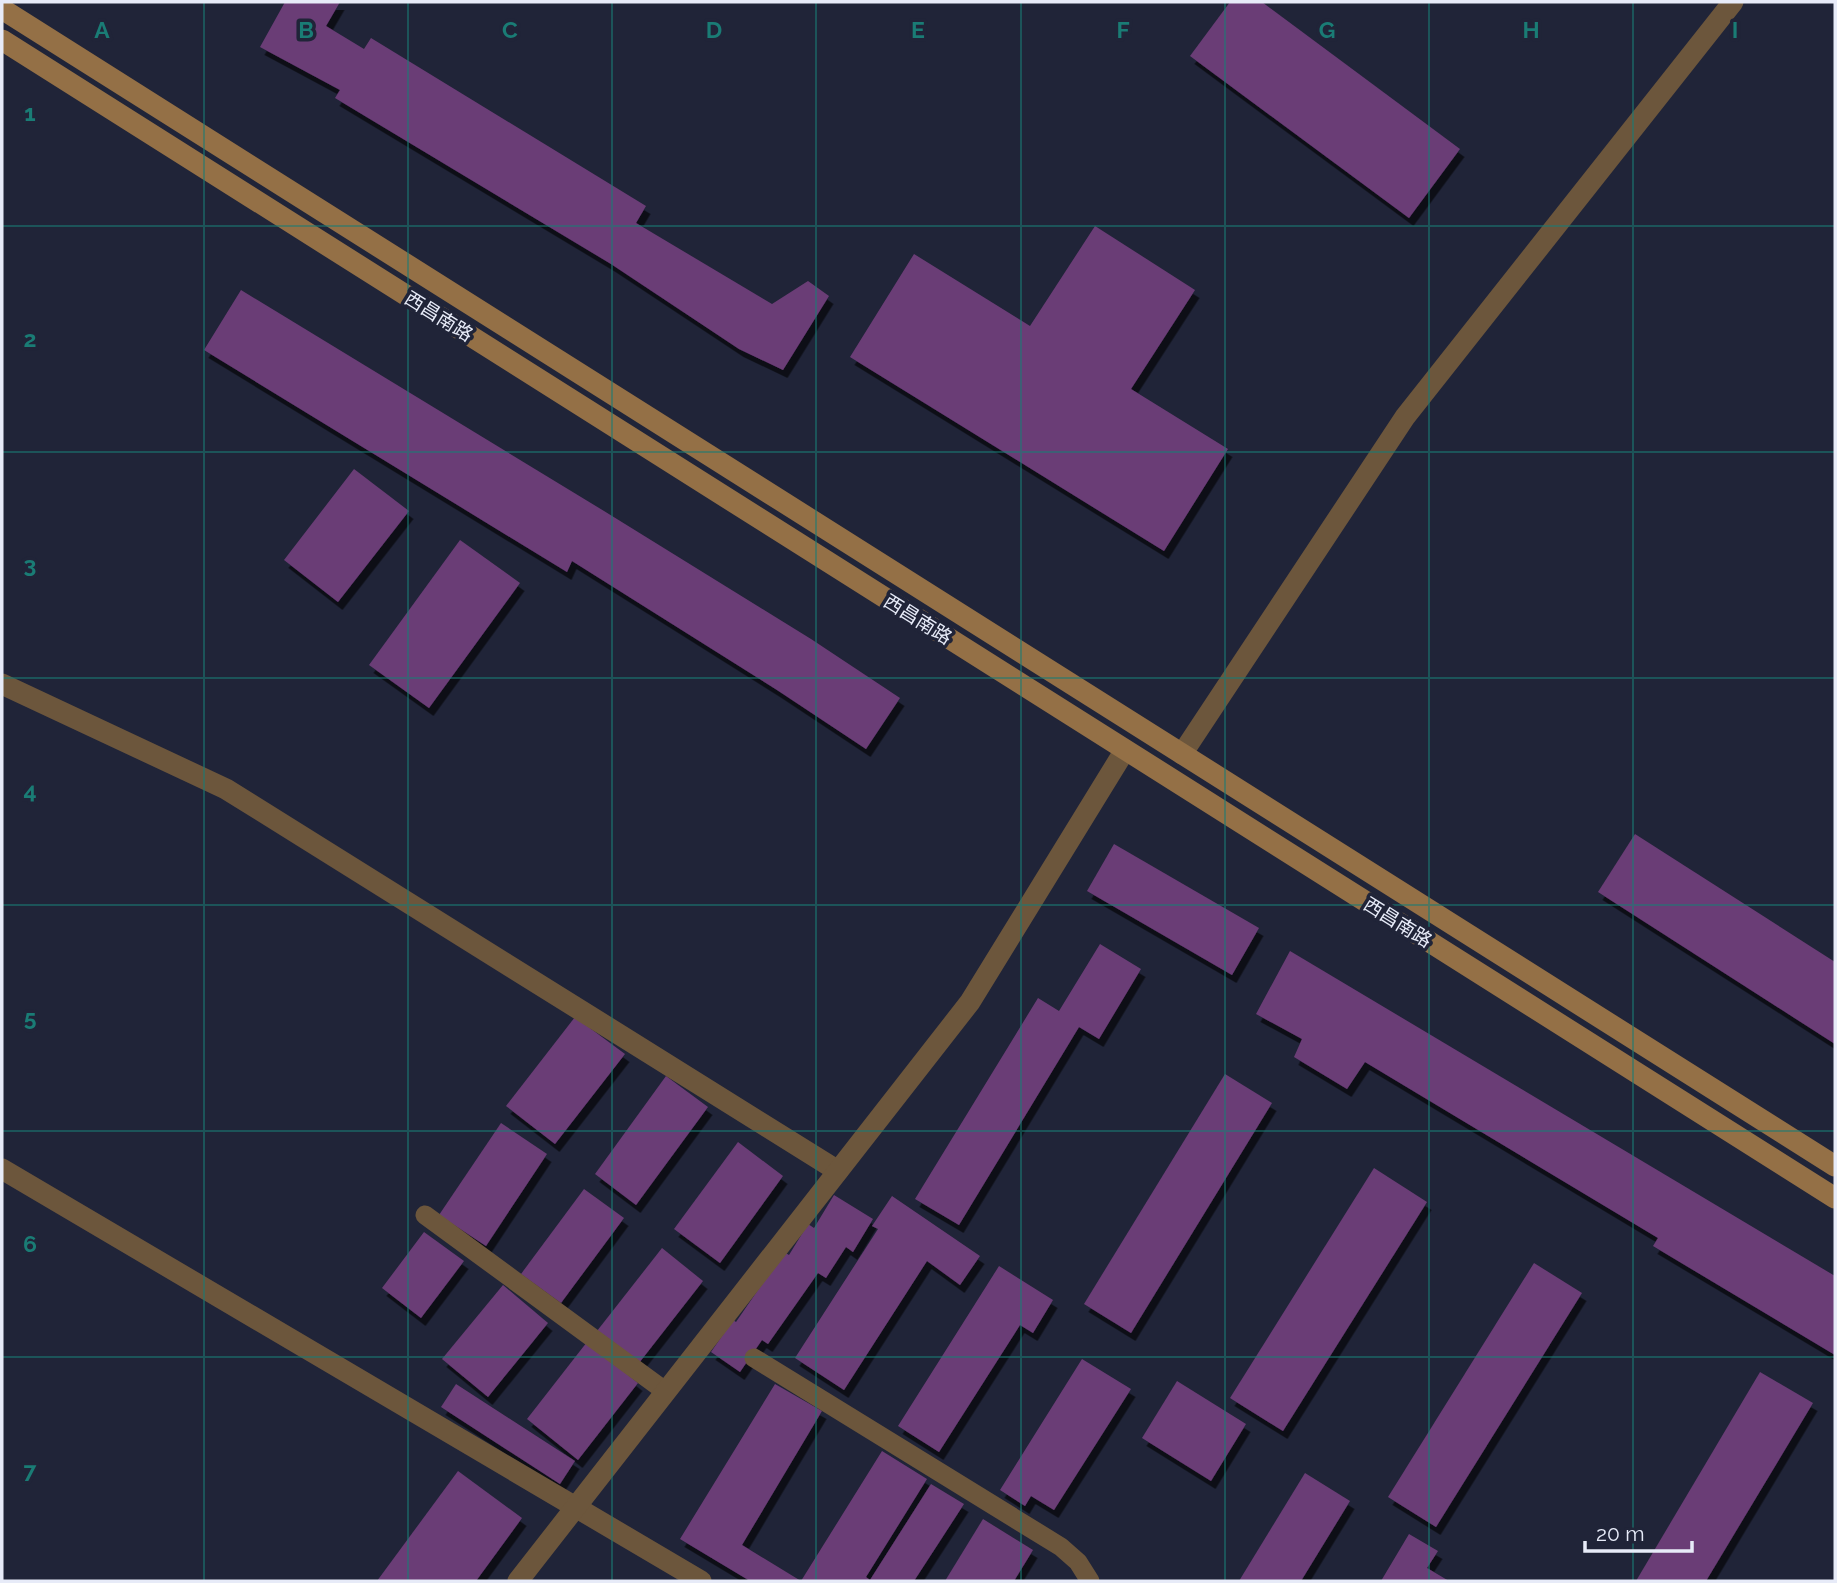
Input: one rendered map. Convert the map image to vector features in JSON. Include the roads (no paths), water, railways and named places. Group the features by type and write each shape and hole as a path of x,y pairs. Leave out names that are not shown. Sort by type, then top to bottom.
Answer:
{"street":[{"path":"1182,754 1405,417 1733,2"},
{"name":"西昌南路","path":"2,9 1835,1166"},
{"name":"西昌南路","path":"2,40 1835,1198"},
{"path":"2,684 226,789 838,1171"},
{"path":"519,1581 970,1002 1125,750"},
{"path":"2,1169 701,1581"}],"lane":[{"path":"425,1215 665,1391"},
{"path":"754,1358 1061,1548 1078,1562 1090,1581"}]}
